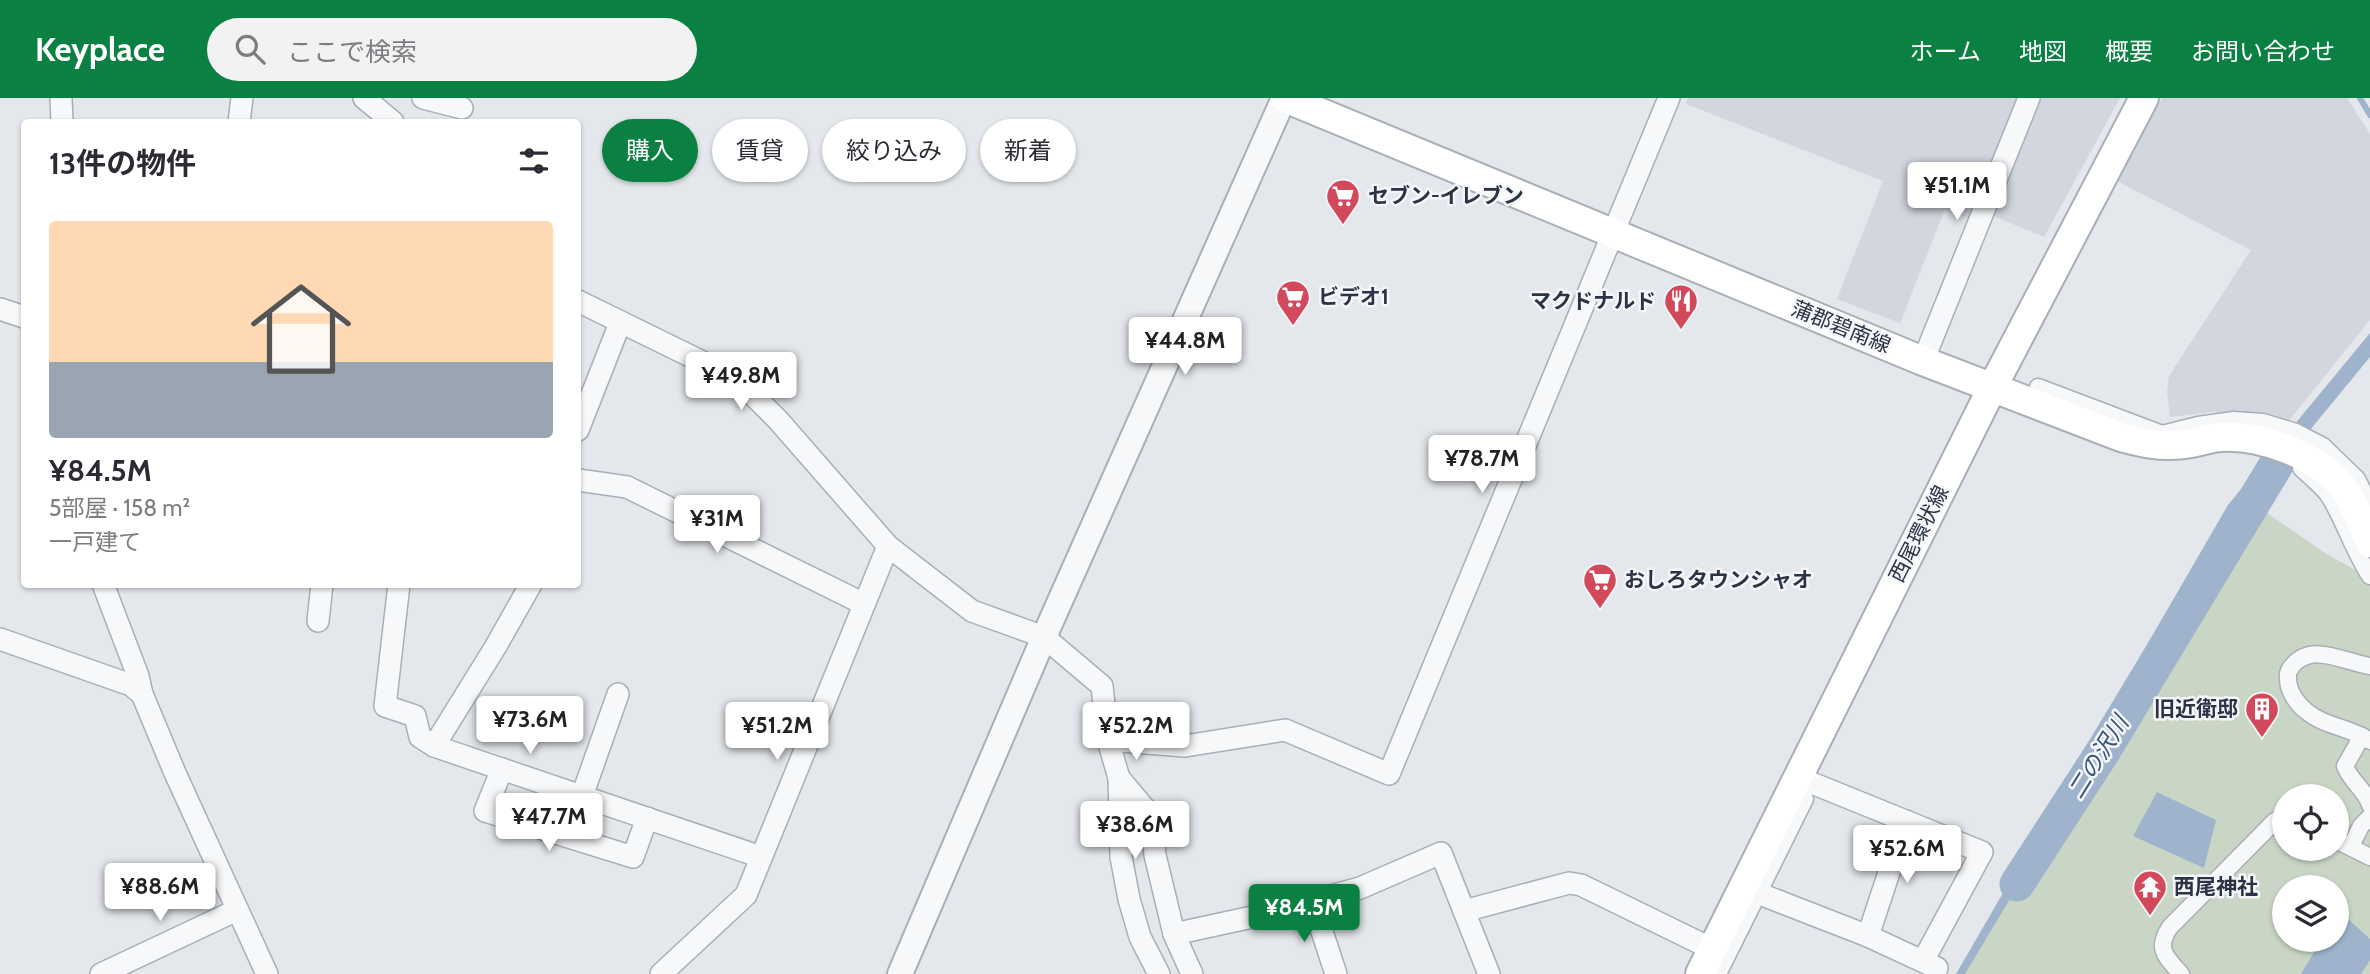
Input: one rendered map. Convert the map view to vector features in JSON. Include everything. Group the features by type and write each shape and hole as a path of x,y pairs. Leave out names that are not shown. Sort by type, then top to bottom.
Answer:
{"main road":[{"name":"蒲郡碧南線","path":"1284,98 1923,361 2121,437 2151,446 2243,436 2305,457 2323,468 2342,486 2370,543"},
{"name":"西尾環状線","path":"1710,966 1801,788 1992,388 2144,98"}],"street":[{"path":"61,98 62,119"},
{"path":"239,119 242,98"},
{"path":"364,98 391,112"},
{"path":"423,98 462,110"},
{"path":"900,974 1044,637 1284,98"},
{"path":"1108,740 1185,746 1284,730 1389,774 1670,98"},
{"path":"1923,361 2029,98"},
{"path":"581,303 737,379 778,420 888,546 972,611 1044,637 1102,686 1108,740 1119,778 1121,857 1129,898 1140,937 1159,974"},
{"path":"0,309 21,316"},
{"path":"581,422 620,323"},
{"path":"2038,387 2162,434 2234,420 2263,422 2296,432 2323,446 2357,479 2370,505"},
{"path":"2301,468 2327,494 2345,526 2356,555 2370,576"},
{"path":"581,480 627,488 864,604"},
{"path":"661,974 746,895 888,546"},
{"path":"105,588 174,774 267,974"},
{"path":"318,621 321,588"},
{"path":"399,588 384,706 415,716 420,737 434,746 761,857"},
{"path":"434,746 529,588"},
{"path":"0,639 131,685 142,694"},
{"path":"2370,666 2329,655 2308,654 2297,659 2288,670 2287,681 2292,694 2305,711 2322,721 2366,738 2345,766 2346,771 2368,798 2370,806"},
{"path":"582,796 618,694"},
{"path":"502,769 485,811 633,857 647,818"},
{"path":"1119,778 1151,816 1155,855 1174,934 1192,974"},
{"path":"1750,890 1868,936 1925,967 1982,852 1906,821 1801,788"},
{"path":"2349,837 2370,817"},
{"path":"1868,936 1906,821"},
{"path":"2181,974 2163,951 2163,938 2272,824"},
{"path":"2349,846 2370,857"},
{"path":"1174,934 1360,888 1441,853 1489,974"},
{"path":"1464,911 1569,883 1581,885 1710,966"},
{"path":"1312,901 1336,974"},
{"path":"101,974 237,910"}],"shaded area":[{"path":"1688,98 2120,98 2044,237 1979,210 1974,220 1945,209 1900,323 1837,299 1883,181 1686,104"},
{"path":"2162,98 2347,98 2370,134 2370,320 2287,423 2243,414 2212,412 2170,417 2167,391 2169,376 2251,250 2117,181"}],"green space":[{"path":"2238,493 2328,555 2370,578 2370,974 1959,974"}],"water":[{"name":"二の沢川","path":"2370,333 2370,357 2241,514 1965,974 1956,974 2228,505"},
{"path":"2157,792 2216,820 2204,868 2133,836"},
{"path":"2349,920 2370,939 2370,960 2361,974 2301,974 2314,952 2349,952"}],"waterway":[{"path":"2360,98 2370,115"},
{"name":"二の沢川","path":"2017,884 2102,753 2276,465"}],"place":[{"name":"セブン-イレブン","path":"1343,226"},
{"name":"ビデオ1","path":"1293,327"},
{"name":"マクドナルド","path":"1681,331"},
{"name":"おしろタウンシャオ","path":"1600,610"},
{"name":"旧近衛邸","path":"2262,739"},
{"name":"西尾神社","path":"2150,917"}]}
